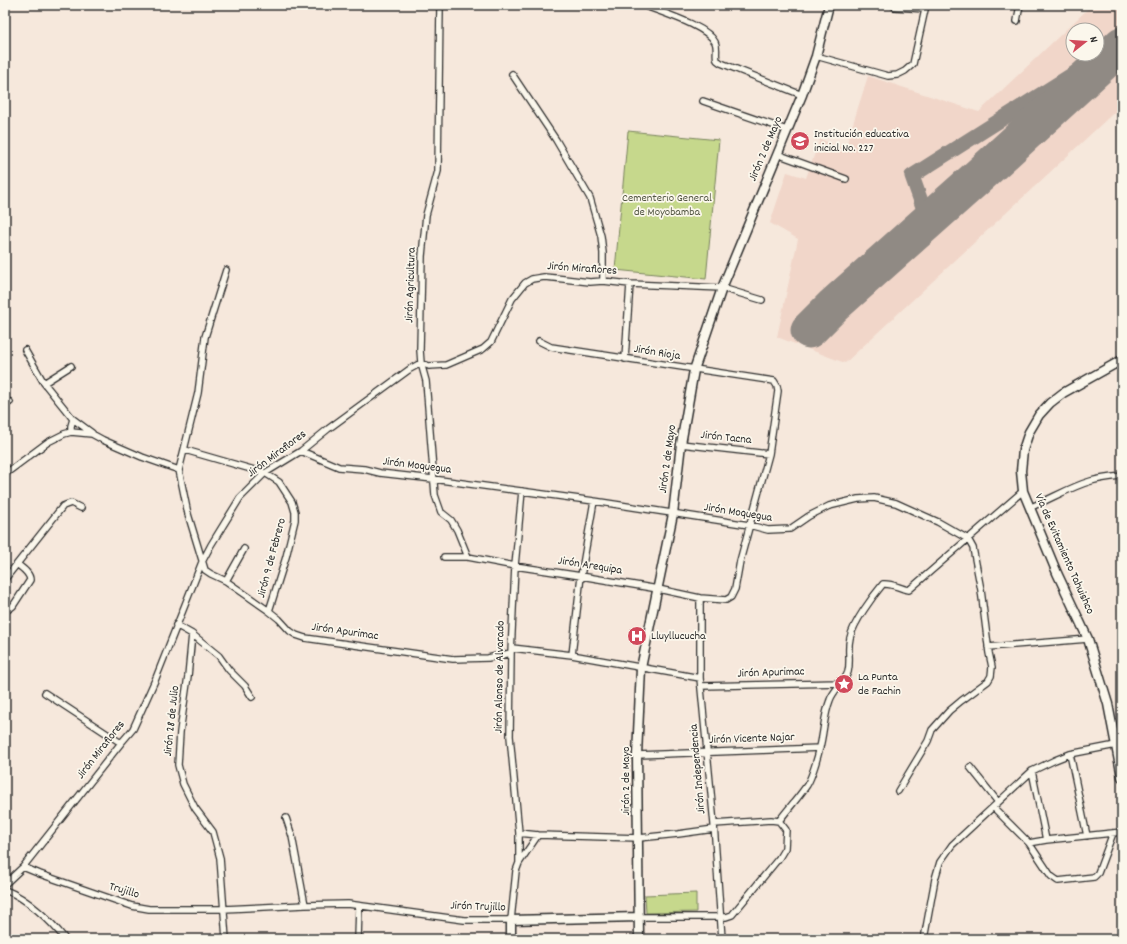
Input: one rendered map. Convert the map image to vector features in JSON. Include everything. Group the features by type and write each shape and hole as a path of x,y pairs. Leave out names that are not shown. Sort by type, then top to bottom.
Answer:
{"main road":[{"name":"Jirón 2 de Mayo","path":"639,939 636,755 642,668 673,514 681,444 694,370 722,288 802,95 816,56 829,5"},
{"name":"Vía de Evitamiento Tahuishco","path":"1122,360 1064,393 1039,415 1029,432 1023,450 1021,471 1023,491 1056,573 1088,639 1108,704 1122,777"},
{"name":"Jirón Trujillo","path":"511,920 639,917"},
{"name":"Jirón Alonso de Alvarado","path":"511,920 511,939"}],"street":[{"name":"Jirón Agricultura","path":"440,5 438,171 426,215 422,256 420,336 421,363 426,381 435,495 441,512 451,520 457,530 468,557"},
{"path":"1017,21 1020,5"},
{"path":"646,6 701,28 716,43 716,57 721,63 802,95"},
{"path":"816,56 888,76 905,71 913,64 925,7 895,7"},
{"path":"512,74 556,140 590,198 601,236 603,253 603,281"},
{"path":"703,101 787,130"},
{"path":"777,154 846,178"},
{"path":"202,562 188,514 179,470 198,393 205,337 226,270"},
{"name":"Jirón Miraflores","path":"5,884 23,867 133,729 156,678 202,562 240,498 265,474 301,451 381,389 410,369 421,363 429,366 446,365 483,349 491,342 512,299 525,283 532,279 550,277 590,282 603,281 630,284 722,288 762,300"},
{"path":"625,359 630,284"},
{"name":"Jirón Rioja","path":"539,341 551,347 774,382 778,391 769,454"},
{"path":"25,350 44,383 73,419 92,434 142,457 179,470"},
{"path":"44,383 71,366"},
{"path":"71,432 73,419"},
{"path":"5,474 48,442 64,434 71,432 92,434"},
{"name":"Jirón Tacna","path":"681,444 769,454"},
{"name":"Jirón 9 de Febrero","path":"185,450 265,474 279,482 292,502 295,512 295,520 286,556 269,611"},
{"name":"Jirón Moquegua","path":"301,451 339,466 364,469 380,473 522,491 749,525 768,530 790,529 809,516 829,506 858,498 874,498 903,506 938,522 968,539"},
{"path":"749,525 769,454"},
{"path":"1030,507 1048,500 1068,489 1092,480 1122,476"},
{"name":"Jirón Alonso de Alvarado","path":"511,920 514,886 519,863 519,833 510,736 511,650 515,566 522,491"},
{"path":"519,833 538,835 638,838 678,834 714,827 771,820 779,821 808,784 820,748 823,727 830,700 835,689 846,676 850,662 850,638 861,614 883,584 889,584 904,590 909,590 1023,491"},
{"path":"572,655 581,576 594,502"},
{"path":"5,579 63,506 73,504 80,508"},
{"name":"Jirón Arequipa","path":"444,557 468,557 658,589 700,598 726,600 731,596 735,589 749,525"},
{"path":"898,791 928,741 932,730 949,711 988,681 991,676 992,667 981,590 973,548 968,539"},
{"path":"226,581 244,549"},
{"name":"Jirón Apurimac","path":"202,562 205,570 226,581 269,611 290,631 305,638 453,659 488,658 511,650 572,655 700,678"},
{"path":"5,608 12,606 30,580 28,573 17,564"},
{"name":"Jirón Independencia","path":"700,598 700,678 708,752 722,939"},
{"path":"176,625 192,634 219,656 252,696"},
{"name":"Jirón 28 de Julio","path":"192,634 180,732 178,765 183,784 195,808 213,832 220,858 226,939"},
{"path":"988,647 1088,639"},
{"name":"Jirón Apurimac","path":"701,686 841,683"},
{"path":"45,693 121,743"},
{"path":"924,939 935,879 940,862 952,845 1032,771 1070,754 1116,745"},
{"name":"Jirón Vicente Najar","path":"636,755 820,748"},
{"path":"1070,754 1087,836"},
{"path":"970,767 998,802"},
{"path":"1032,771 1046,840"},
{"path":"993,807 1029,843 1051,876 1058,881 1094,878 1098,873 1113,833"},
{"path":"286,818 292,836 305,904"},
{"name":"Jirón Trujillo","path":"639,917 726,918 732,915 779,858 785,848 786,830 779,821"},
{"path":"1029,843 1122,832"},
{"name":"Jirón Alonso de Alvarado","path":"519,863 538,835"},
{"name":"Trujillo","path":"23,867 132,906 149,908 224,909"},
{"path":"5,890 28,902 59,931 65,939"},
{"name":"Jirón Trujillo","path":"224,909 305,904 348,904 464,920 511,920"},
{"path":"358,906 358,939"}],"shaded area":[{"path":"1092,5 1122,5 1122,105 845,363 777,337 798,239 770,223 787,172 806,178 820,139 845,149 868,76 979,112 1065,31 1065,62 1105,62 1105,22 1074,22"}],"green space":[{"name":"Cementerio General de Moyobamba","path":"628,131 719,140 706,279 615,270"},
{"path":"696,893 696,912 646,913 645,895"}],"taxiway":[{"path":"928,221 912,176 1122,43"}],"runway":[{"path":"809,330 833,306 980,175 1122,45"}],"place":[{"name":"Institución educativa inicial No. 227","path":"800,141"},
{"name":"Lluyllucucha","path":"637,636"},
{"name":"La Punta de Fachin","path":"844,684"}]}
